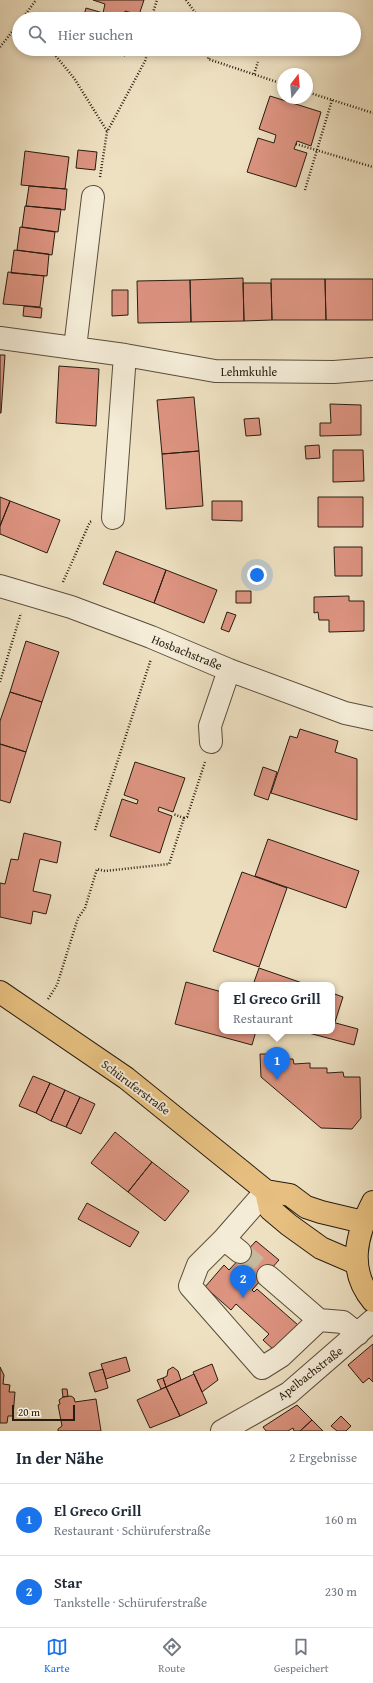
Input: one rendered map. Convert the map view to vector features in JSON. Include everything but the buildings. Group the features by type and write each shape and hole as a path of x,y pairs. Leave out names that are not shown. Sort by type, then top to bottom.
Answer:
{"main road":[{"name":"Schüruferstraße","path":"0,992 126,1078 266,1191 290,1195 306,1207 361,1240"},
{"path":"266,1191 270,1209 308,1240 328,1252 361,1240"},
{"path":"373,1202 361,1240 362,1285 373,1301"}],"street":[{"path":"75,348 93,197"},
{"name":"Lehmkuhle","path":"0,338 125,355 215,371 334,372 373,369"},
{"path":"113,518 125,355"},
{"name":"Hosbachstraße","path":"0,586 54,602 158,640 230,670 345,713 373,719"},
{"path":"211,742 210,726 230,670"},
{"path":"266,1191 232,1246 198,1265 190,1286 262,1368 281,1356 319,1320"},
{"path":"268,1276 319,1320 343,1322 366,1327"},
{"name":"Apelbachstraße","path":"222,1431 289,1393 366,1327"}],"path":[{"path":"27,12 36,0"},
{"path":"153,12 157,0"},
{"path":"186,0 195,12"},
{"path":"0,47 12,32"},
{"path":"56,56 74,78 107,132"},
{"path":"102,160 107,132 147,56"},
{"path":"209,56 208,59 277,82"},
{"path":"254,74 258,62"},
{"path":"313,94 373,113"},
{"path":"305,190 332,100"},
{"path":"296,144 373,167"},
{"path":"54,602 90,522 100,516 113,518"},
{"path":"0,682 27,594"},
{"path":"95,830 158,640"},
{"path":"37,1016 57,985 78,918 85,908 97,869 105,871 169,864 184,818 187,817 211,742"},
{"path":"172,814 184,818"}],"tunnel":[{"path":"240,1252 268,1276"}],"place":[{"name":"El Greco Grill","path":"277,1080"},
{"name":"Star","path":"243,1298"}]}
